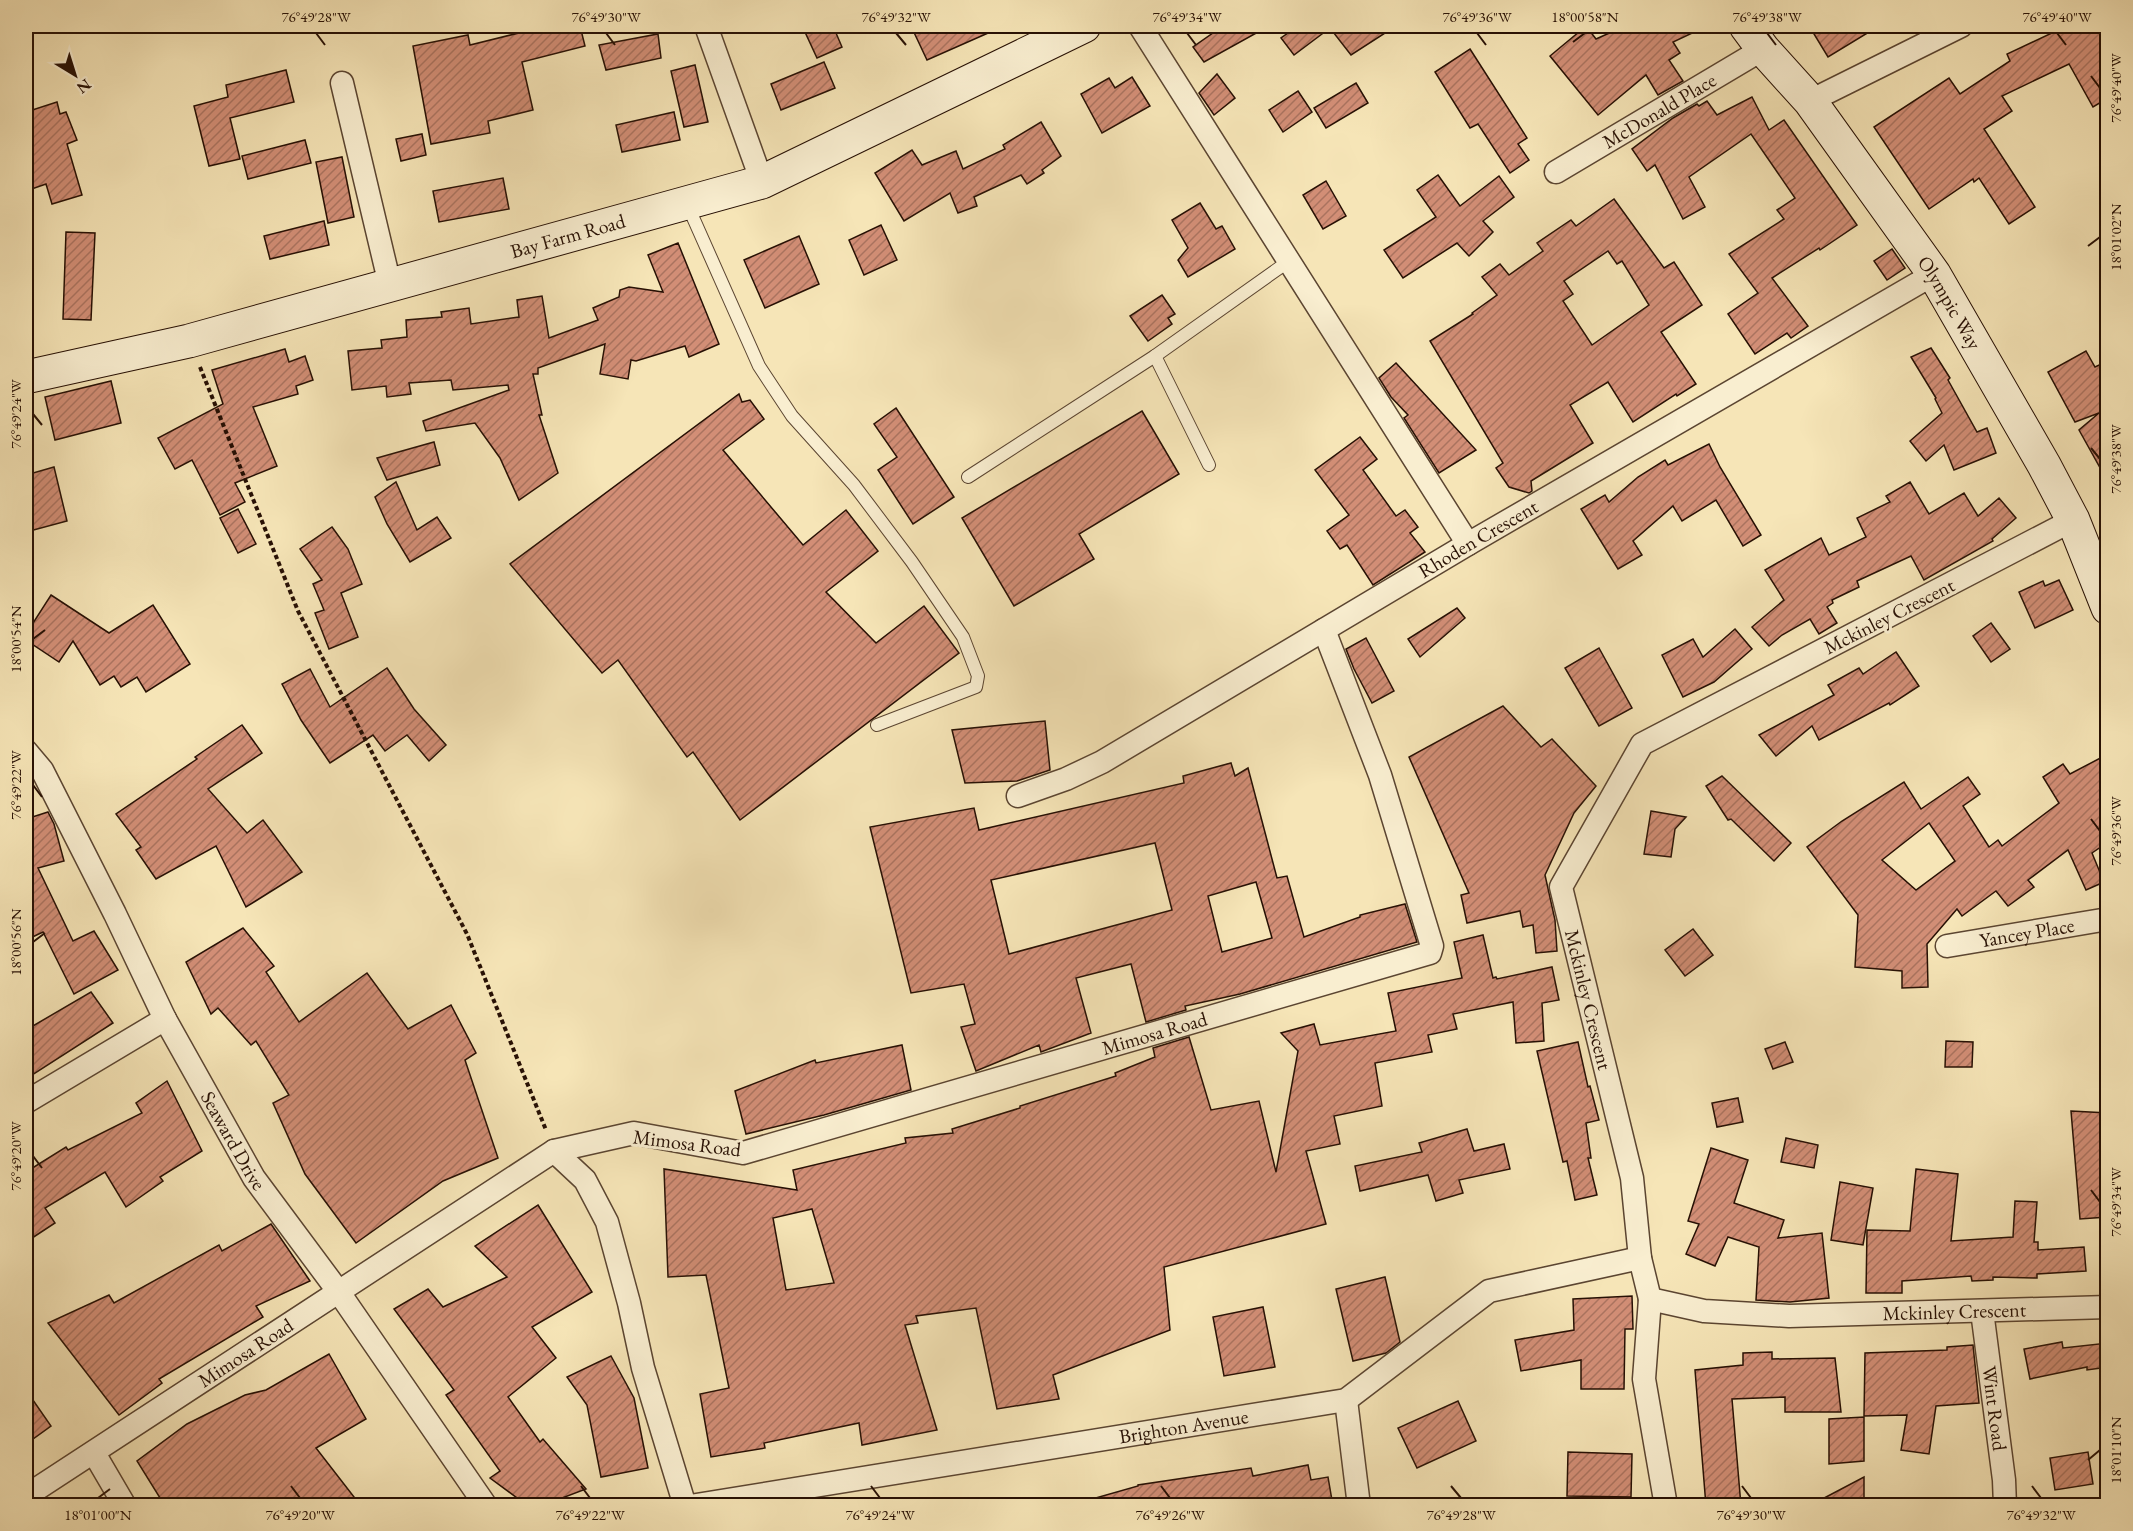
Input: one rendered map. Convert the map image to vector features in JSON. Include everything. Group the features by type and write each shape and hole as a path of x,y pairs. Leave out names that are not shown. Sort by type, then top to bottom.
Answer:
{"street":[{"path":"705,26 762,182"},
{"name":"Bay Farm Road","path":"26,377 189,341 762,182 1084,26"},
{"path":"1140,26 1468,544"},
{"path":"1810,101 1961,26"},
{"name":"Olympic Way","path":"1755,37 1810,101 1934,274 2044,465 2073,520 2108,608"},
{"name":"McDonald Place","path":"1556,172 1755,37"},
{"path":"342,83 390,285"},
{"name":"Rhoden Crescent","path":"1018,796 1066,779 1102,762 1468,544 1934,274"},
{"name":"Mckinley Crescent","path":"2073,520 1642,744 1561,887 1632,1178 1640,1258 1650,1299 1704,1311 1789,1316 2108,1307"},
{"name":"Mimosa Road","path":"26,1496 554,1150 634,1133 743,1153 1430,953 1432,946 1383,786 1324,630"},
{"name":"Seaward Drive","path":"26,751 42,770 165,1019 254,1178 338,1291 486,1506"},
{"name":"Yancey Place","path":"1947,946 2108,919"},
{"path":"26,1102 165,1019"},
{"path":"554,1150 585,1180 607,1222 643,1368 685,1506"},
{"name":"Brighton Avenue","path":"690,1506 1346,1400 1489,1291 1640,1258"},
{"path":"1650,1299 1644,1379 1666,1506"},
{"name":"Wint Road","path":"1982,1311 2004,1480 2005,1506"},
{"path":"1346,1400 1359,1506"},
{"path":"94,1453 125,1506"}],"lane":[{"path":"687,203 759,366 792,416 854,485 912,562 963,637 978,676 976,687 877,725"},
{"path":"968,477 1155,356 1289,261"},
{"path":"1155,356 1209,465"}],"path":[{"path":"189,341 298,610 467,934 554,1150"}],"building":[{"path":"547,26 580,26 585,46 522,62 533,110 488,121 490,133 431,144 413,46 468,35 470,45"},
{"path":"818,26 833,26 842,47 817,58 805,32"},
{"path":"911,26 1004,26 927,60"},
{"path":"1223,26 1269,26 1204,62 1193,47"},
{"path":"1298,26 1396,26 1351,55 1330,28 1294,55 1281,38"},
{"path":"1586,26 1596,39 1625,26 1707,26 1673,42 1680,53 1669,60 1683,81 1658,95 1646,75 1598,115 1550,56"},
{"path":"1827,26 1879,26 1828,57 1814,34"},
{"path":"2048,26 2108,26 2108,98 2093,107 2069,64 2002,96 2012,111 1984,129 2035,207 2009,224 1979,178 1974,182 1973,179 1929,209 1874,127 1949,78 1960,94 2010,61 2007,54 2052,33"},
{"path":"658,34 661,58 606,70 599,45"},
{"path":"1470,49 1527,138 1518,144 1529,160 1510,173 1478,124 1470,128 1435,72"},
{"path":"824,62 835,88 781,110 771,84"},
{"path":"695,65 708,122 684,127 671,71"},
{"path":"286,70 294,102 230,118 240,159 209,166 194,106 228,97 226,85"},
{"path":"1217,74 1235,98 1214,115 1199,93"},
{"path":"1132,77 1150,106 1102,133 1081,94 1109,78 1115,88"},
{"path":"1356,83 1368,103 1326,128 1314,108"},
{"path":"1298,91 1312,112 1283,132 1269,110"},
{"path":"1752,97 1769,130 1784,120 1857,225 1772,278 1808,326 1791,338 1787,333 1755,354 1728,314 1758,293 1729,254 1784,219 1777,210 1795,198 1751,134 1689,177 1705,207 1683,219 1655,165 1647,171 1632,149 1673,118 1697,104 1699,106 1707,101 1717,115"},
{"path":"57,102 60,114 66,112 77,140 67,144 82,195 52,204 46,184 26,191 26,112"},
{"path":"674,112 680,140 622,152 616,125"},
{"path":"1041,122 1061,156 1042,170 1044,173 1027,184 1021,175 974,197 977,206 958,213 950,193 904,221 875,173 912,150 922,165 956,151 963,169 1005,149 1003,145"},
{"path":"422,134 426,155 401,161 396,139"},
{"path":"305,140 311,163 248,179 242,156"},
{"path":"342,157 354,217 328,223 316,162"},
{"path":"1438,175 1460,206 1499,176 1514,197 1483,221 1493,232 1469,256 1457,243 1403,278 1384,250 1436,217 1417,190"},
{"path":"503,178 509,209 439,222 433,191"},
{"path":"1326,181 1346,216 1323,229 1303,195"},
{"path":"1614,199 1664,268 1674,262 1702,305 1661,332 1696,384 1633,422 1608,382 1570,405 1593,443 1531,481 1532,491 1529,493 1509,487 1496,468 1503,463 1430,341 1473,314 1497,295 1482,277 1500,264 1509,275 1543,251 1537,243 1571,220 1576,226","holes":["1608,251 1617,264 1622,261 1649,305 1592,345 1563,301 1573,294 1564,281"]},
{"path":"1200,203 1216,229 1222,226 1235,249 1188,277 1178,260 1188,248 1172,220"},
{"path":"324,221 329,245 270,259 264,236"},
{"path":"881,225 897,260 864,275 849,240"},
{"path":"66,232 95,233 91,320 63,319"},
{"path":"799,236 819,284 765,308 744,260"},
{"path":"678,243 719,344 689,357 685,346 636,361 631,360 628,379 600,374 605,344 538,368 538,374 533,374 542,415 539,415 558,473 519,500 500,458 475,423 426,431 423,421 509,390 508,385 453,390 451,380 409,383 411,394 387,397 386,386 352,390 348,351 382,348 381,340 407,337 406,320 442,317 441,312 469,308 471,324 519,317 517,300 542,296 549,338 598,320 593,308 619,297 620,290 629,287 663,292 648,255"},
{"path":"1892,249 1905,268 1887,280 1874,261"},
{"path":"1162,295 1175,314 1168,318 1172,324 1148,341 1130,316"},
{"path":"1931,348 1950,378 1948,380 1977,432 1987,428 1996,453 1954,470 1944,445 1926,461 1910,441 1942,413 1936,398 1911,357"},
{"path":"285,349 289,362 305,356 313,380 296,386 298,394 253,407 277,466 235,483 245,502 220,515 192,460 175,469 158,438 223,404 212,370"},
{"path":"2086,351 2095,367 2108,361 2108,482 2079,430 2099,413 2075,422 2048,372"},
{"path":"1396,363 1476,450 1439,473 1404,418 1408,415 1391,397 1379,378"},
{"path":"111,381 121,423 55,440 45,397"},
{"path":"739,394 742,402 750,400 764,419 723,450 803,545 846,510 878,551 826,592 876,643 924,606 959,653 740,820 693,752 687,757 618,660 602,673 510,564"},
{"path":"896,408 954,497 913,524 878,470 897,457 874,424"},
{"path":"1142,411 1179,474 1079,534 1094,559 1014,606 962,518"},
{"path":"1360,437 1377,459 1363,470 1396,516 1405,510 1418,527 1410,533 1425,552 1373,585 1347,545 1340,549 1327,531 1349,515 1315,470"},
{"path":"434,442 440,465 387,480 377,458"},
{"path":"1709,444 1720,467 1761,535 1743,546 1716,500 1682,521 1673,506 1633,541 1642,555 1618,569 1581,509 1605,495 1609,502 1638,477 1665,460 1668,465"},
{"path":"54,467 67,521 26,532 26,475"},
{"path":"396,482 417,530 437,517 451,538 410,562 387,524 375,497"},
{"path":"1910,482 1929,514 1964,493 1978,516 1999,498 2016,518 1992,539 1993,541 1924,580 1911,556 1857,581 1859,587 1832,600 1833,603 1827,607 1837,623 1819,634 1810,619 1782,635 1769,646 1752,627 1784,600 1765,570 1821,538 1829,555 1866,537 1857,518 1890,502 1886,496"},
{"path":"238,509 256,544 238,553 220,518"},
{"path":"332,527 348,549 362,584 341,593 358,637 329,649 315,613 324,610 313,584 322,580 300,549"},
{"path":"2059,580 2073,610 2035,628 2019,592 2043,581 2045,586"},
{"path":"51,595 109,633 153,605 190,664 146,692 137,677 121,687 114,676 100,685 73,641 59,662 26,640 26,634"},
{"path":"1457,608 1465,618 1420,657 1408,639"},
{"path":"1991,623 2010,649 1991,662 1973,636"},
{"path":"1735,629 1752,649 1714,682 1683,697 1662,655 1693,639 1703,657"},
{"path":"1366,638 1394,691 1372,703 1346,649"},
{"path":"1599,648 1632,708 1599,726 1565,668"},
{"path":"1896,652 1919,686 1890,705 1889,703 1819,740 1812,726 1776,756 1759,735 1834,695 1828,685 1859,668 1863,674"},
{"path":"387,668 414,709 446,745 429,761 407,735 385,751 373,735 330,763 301,720 282,684 310,669 330,707"},
{"path":"1503,706 1541,747 1552,739 1596,786 1574,813 1545,875 1555,920 1557,951 1536,953 1533,925 1523,927 1520,911 1467,923 1461,895 1469,893 1409,757"},
{"path":"1045,721 1050,770 1017,781 965,783 952,730"},
{"path":"242,725 262,753 208,789 247,833 263,820 302,872 246,907 216,846 156,879 136,850 141,847 116,814 197,759 195,757"},
{"path":"2108,754 2108,842 2092,853 2104,882 2086,890 2068,850 2028,880 2034,887 2008,906 1996,891 1962,916 1957,909 1927,944 1928,987 1902,988 1902,971 1855,967 1858,915 1807,847 1842,821 1904,782 1921,809 1968,777 1980,794 1963,806 1989,847 1998,840 2002,846 2059,803 2043,777 2063,764 2070,774","holes":["1929,823 1955,861 1916,890 1882,860"]},
{"path":"1231,763 1235,776 1248,768 1277,878 1287,876 1304,937 1360,917 1360,915 1405,904 1417,942 1240,994 1185,1006 1186,1010 1146,1022 1131,964 1076,978 1091,1033 1041,1052 1039,1045 976,1071 961,1027 975,1024 964,984 911,993 870,827 974,808 979,830 1184,783 1183,776","holes":["1155,843 1172,910 1009,954 991,880","1256,882 1272,938 1222,952 1208,896"]},
{"path":"1722,776 1791,843 1774,861 1731,819 1728,820 1706,786"},
{"path":"1651,811 1686,817 1675,829 1671,857 1644,854"},
{"path":"48,812 54,824 64,861 38,868 73,941 94,931 118,970 74,994 43,932 26,940 26,819"},
{"path":"243,928 274,966 266,972 299,1022 367,973 408,1029 451,1005 476,1053 465,1060 498,1158 443,1181 356,1243 305,1174 273,1103 289,1095 256,1041 251,1045 218,1008 211,1014 186,962"},
{"path":"1693,929 1713,955 1685,976 1665,950"},
{"path":"1483,935 1493,978 1552,967 1559,1000 1542,1003 1544,1041 1516,1043 1513,1002 1453,1014 1457,1029 1428,1035 1432,1052 1375,1063 1382,1106 1334,1116 1340,1144 1306,1151 1326,1224 1164,1267 1170,1330 1053,1375 1059,1399 997,1409 976,1308 916,1316 918,1323 905,1325 937,1430 862,1445 859,1423 764,1443 765,1448 711,1457 700,1394 729,1388 706,1275 668,1277 664,1169 797,1190 793,1170 906,1143 905,1138 953,1133 952,1129 1116,1076 1115,1073 1155,1057 1153,1048 1189,1037 1211,1110 1259,1101 1276,1172 1298,1051 1281,1033 1314,1024 1320,1045 1396,1031 1388,993 1462,978 1454,942","holes":["812,1209 834,1283 786,1290 773,1218"]},
{"path":"91,992 113,1023 26,1079 26,1030"},
{"path":"1946,1041 1973,1042 1972,1067 1945,1067"},
{"path":"1578,1042 1588,1087 1590,1086 1599,1120 1586,1123 1591,1158 1588,1158 1597,1195 1575,1200 1567,1161 1563,1162 1537,1051"},
{"path":"1785,1042 1793,1062 1773,1069 1765,1049"},
{"path":"902,1045 911,1090 746,1134 735,1091 815,1060 816,1063"},
{"path":"167,1081 202,1151 160,1177 163,1181 126,1207 105,1172 45,1208 55,1223 26,1242 26,1172 66,1147 68,1150 142,1113 136,1103"},
{"path":"1738,1098 1743,1122 1717,1127 1712,1103"},
{"path":"2071,1111 2108,1113 2108,1166 2103,1166 2107,1217 2080,1219"},
{"path":"1467,1129 1474,1151 1504,1144 1510,1169 1459,1180 1463,1193 1436,1201 1428,1175 1360,1191 1355,1166 1422,1152 1419,1143"},
{"path":"1786,1138 1818,1145 1814,1168 1781,1162"},
{"path":"1711,1148 1748,1160 1734,1203 1784,1220 1778,1238 1822,1233 1829,1298 1790,1302 1756,1300 1759,1247 1728,1237 1715,1266 1686,1254 1699,1224 1688,1221"},
{"path":"1916,1169 1958,1174 1951,1241 2013,1237 2015,1201 2037,1202 2034,1242 2038,1242 2038,1250 2084,1247 2086,1271 2037,1274 2037,1278 1993,1277 1993,1280 1972,1281 1971,1276 1902,1281 1902,1293 1866,1293 1867,1230 1910,1231"},
{"path":"1840,1182 1873,1188 1863,1245 1831,1240"},
{"path":"538,1205 592,1292 532,1327 556,1358 508,1397 540,1442 543,1439 586,1489 541,1506 528,1506 490,1478 500,1471 446,1395 454,1390 394,1309 428,1289 443,1307 507,1277 475,1246"},
{"path":"271,1224 310,1281 256,1306 263,1317 159,1379 162,1383 119,1415 48,1323 109,1295 114,1303 219,1245 222,1251"},
{"path":"1385,1277 1400,1342 1386,1353 1353,1361 1336,1289"},
{"path":"1632,1296 1633,1329 1625,1329 1624,1389 1581,1389 1581,1360 1521,1371 1515,1340 1574,1330 1573,1299"},
{"path":"1263,1307 1275,1367 1224,1376 1213,1317"},
{"path":"2062,1342 2063,1348 2108,1343 2108,1367 2087,1370 2087,1367 2030,1379 2024,1349"},
{"path":"1973,1345 1979,1403 1936,1406 1929,1454 1901,1450 1907,1415 1864,1416 1865,1353 1947,1350 1947,1347"},
{"path":"1772,1352 1772,1359 1835,1358 1841,1412 1785,1412 1785,1397 1732,1399 1741,1506 1706,1506 1695,1370 1743,1365 1743,1353"},
{"path":"329,1354 366,1419 316,1448 361,1506 165,1506 137,1461 187,1424 245,1395 266,1390"},
{"path":"611,1356 634,1398 648,1468 601,1477 587,1405 567,1377"},
{"path":"26,1390 51,1426 26,1444"},
{"path":"1458,1401 1476,1441 1417,1468 1398,1428"},
{"path":"1864,1417 1864,1461 1829,1464 1829,1419"},
{"path":"1568,1452 1632,1454 1631,1497 1567,1496"},
{"path":"2088,1452 2093,1484 2055,1490 2050,1458"},
{"path":"1308,1465 1311,1480 1328,1477 1333,1506 1093,1506 1092,1499 1138,1485 1251,1468 1253,1476"},
{"path":"1864,1477 1864,1506 1809,1506"}]}
